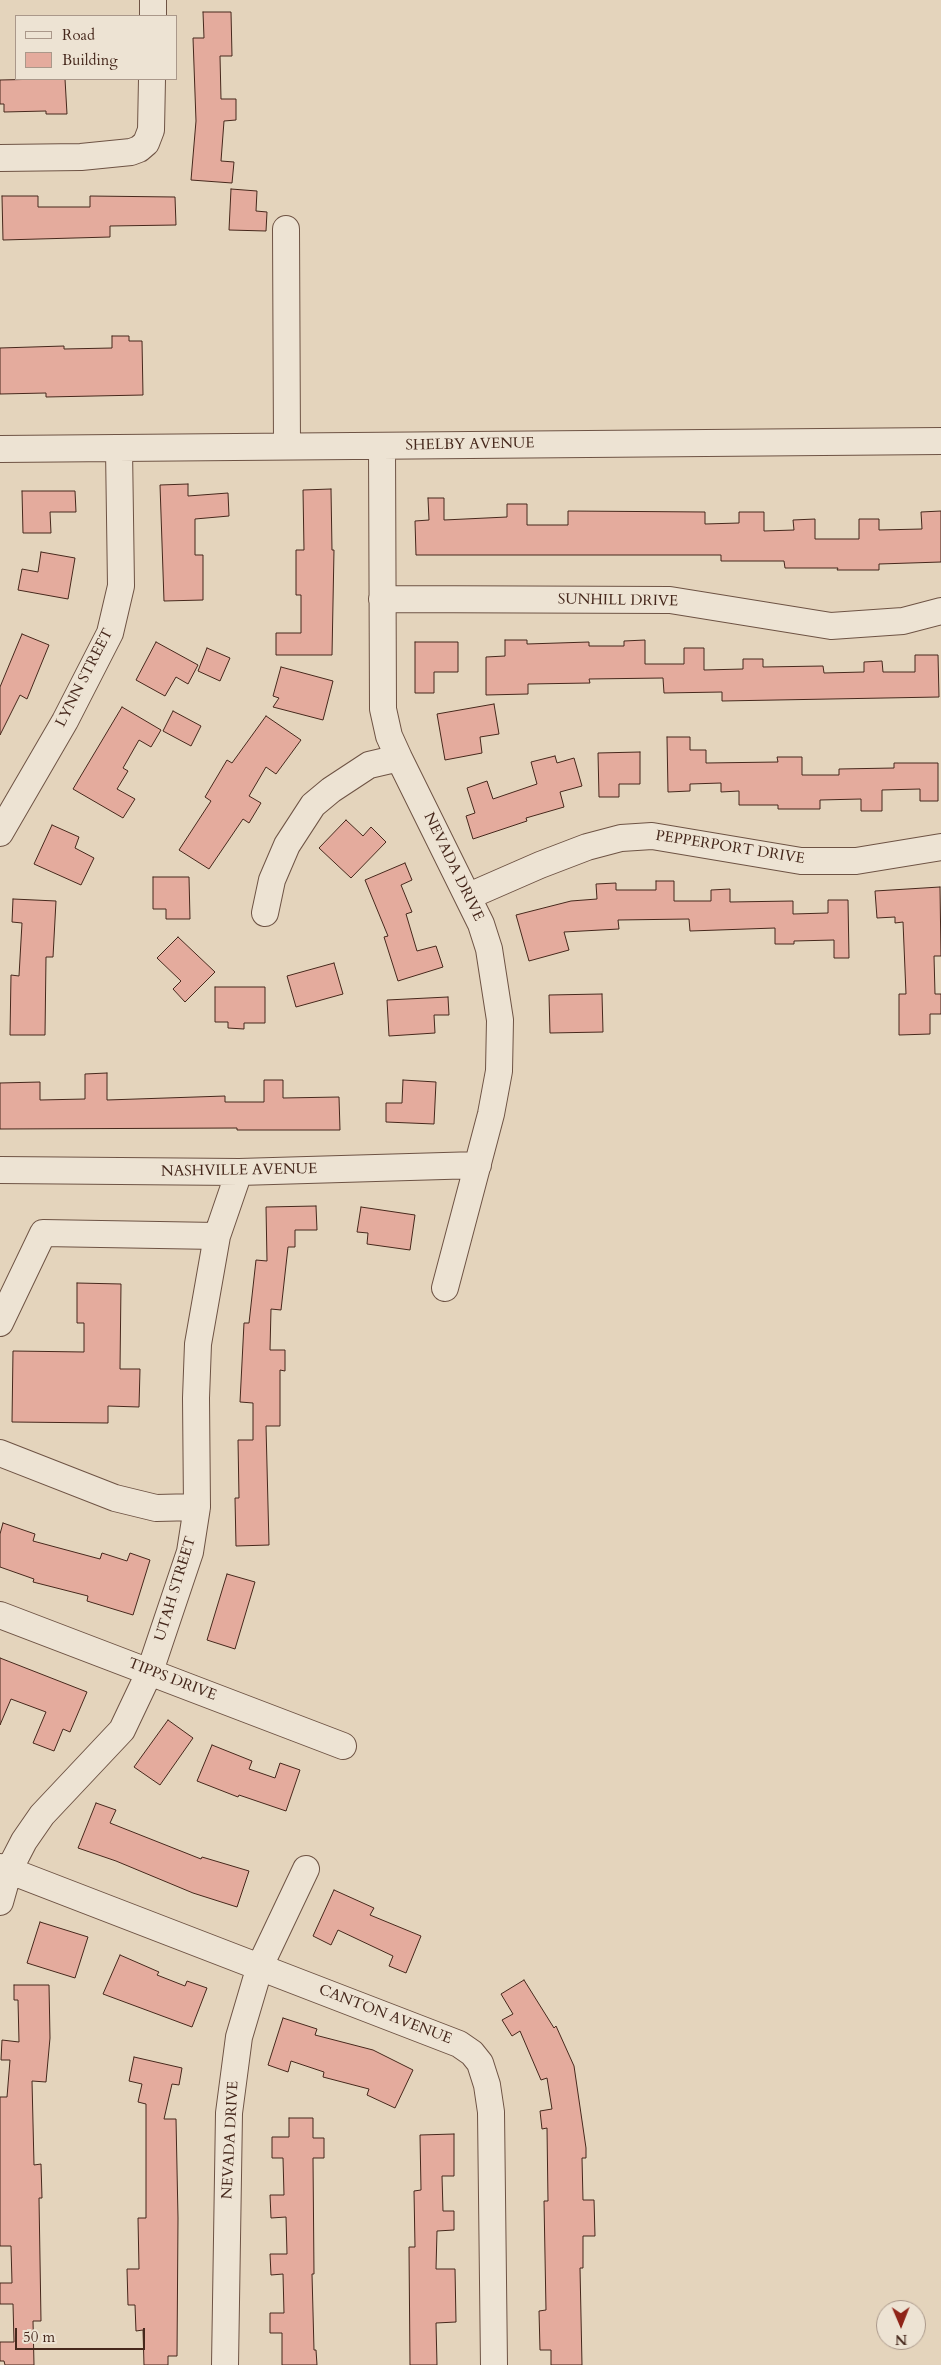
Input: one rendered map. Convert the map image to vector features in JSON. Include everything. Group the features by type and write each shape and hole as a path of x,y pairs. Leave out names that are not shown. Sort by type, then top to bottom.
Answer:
{"street":[{"path":"153,0 153,15"},
{"path":"0,158 81,157 131,152 146,142 152,130 152,80"},
{"path":"286,228 287,446"},
{"name":"SHELBY AVENUE","path":"0,449 941,441"},
{"name":"NEVADA DRIVE","path":"382,446 384,535 382,599 383,709 390,736 399,758 482,924 489,949 500,1020 499,1071 478,1165 445,1288"},
{"name":"LYNN STREET","path":"0,833 65,721 110,634 121,586 119,449"},
{"name":"SUNHILL DRIVE","path":"382,599 670,600 831,626 903,620 941,611"},
{"path":"265,913 272,880 287,845 313,805 331,790 369,765 399,758"},
{"name":"PEPPERPORT DRIVE","path":"469,896 550,861 621,838 652,836 801,860 856,861 941,847"},
{"name":"NASHVILLE AVENUE","path":"0,1170 239,1172 478,1165"},
{"name":"UTAH STREET","path":"0,1902 5,1869 42,1815 122,1730 150,1671 190,1552 197,1507 196,1398 198,1344 217,1236 239,1172"},
{"path":"0,1323 43,1233 217,1236"},
{"path":"0,1453 115,1498 156,1508 197,1507"},
{"name":"TIPPS DRIVE","path":"0,1615 343,1746"},
{"name":"CANTON AVENUE","path":"5,1869 459,2044 472,2053 480,2063 487,2085 491,2112 494,2365"},
{"name":"NEVADA DRIVE","path":"225,2365 229,2113 239,2037 260,1966 306,1869"}],"building":[{"path":"203,12 231,12 232,56 220,56 221,99 236,99 236,120 224,121 221,161 234,162 232,183 191,180 196,121 193,38 204,38"},
{"path":"0,80 65,80 67,114 46,114 46,111 4,112 4,104 0,104"},
{"path":"231,189 257,191 256,211 267,212 266,231 229,230"},
{"path":"2,196 38,196 38,207 90,207 90,196 175,197 176,225 110,226 110,237 3,240"},
{"path":"112,336 129,336 129,341 142,341 143,395 46,397 46,393 0,394 0,348 64,346 64,349 112,348"},
{"path":"188,484 188,496 228,493 229,516 195,519 195,555 203,555 203,600 164,601 160,485"},
{"path":"331,489 332,550 334,550 332,655 276,655 276,633 301,633 301,595 296,595 296,550 304,550 303,490"},
{"path":"22,491 75,491 76,512 50,512 51,533 23,533"},
{"path":"428,498 444,498 444,520 507,517 507,504 527,504 527,525 568,525 568,511 705,512 705,524 739,523 739,512 764,512 764,531 794,530 793,520 815,519 815,539 859,539 859,519 879,519 879,530 922,529 921,512 941,511 941,562 879,564 879,570 837,570 838,568 785,568 784,561 721,561 721,555 416,555 415,521 429,520"},
{"path":"41,552 75,558 68,599 18,590 22,569 38,572"},
{"path":"22,634 49,645 27,699 20,695 0,735 0,687"},
{"path":"505,640 527,640 527,644 589,642 589,646 624,646 624,641 645,640 645,664 684,664 684,648 704,648 704,670 743,669 743,659 763,659 763,667 823,666 824,673 864,672 864,662 882,661 883,672 915,672 915,655 938,655 939,697 722,701 722,692 664,693 663,678 589,679 590,683 528,684 528,694 486,695 486,657 505,656"},
{"path":"156,642 198,665 188,684 176,677 165,696 136,680"},
{"path":"415,642 458,642 458,672 434,672 434,693 415,693"},
{"path":"207,648 230,658 220,681 198,671"},
{"path":"281,667 333,681 323,720 273,707 279,698 273,696"},
{"path":"494,704 499,734 480,737 482,753 445,760 437,714"},
{"path":"122,707 161,730 151,747 139,740 123,768 128,771 117,789 135,799 123,818 73,789"},
{"path":"173,711 201,726 191,746 163,731"},
{"path":"266,716 301,740 276,774 266,767 249,796 261,803 249,823 243,819 209,869 179,850 211,801 205,797 227,760 232,763"},
{"path":"667,737 690,737 690,750 706,750 706,763 778,762 777,757 802,757 802,775 839,775 839,769 894,768 894,763 938,763 938,801 920,801 920,789 882,790 882,811 861,811 861,799 820,800 820,809 778,809 778,805 739,805 739,791 721,792 721,783 690,784 690,791 668,792"},
{"path":"640,752 640,784 619,784 619,797 599,797 598,753"},
{"path":"555,756 557,763 574,758 582,786 560,792 564,807 526,818 527,821 473,839 466,816 475,813 467,788 487,781 493,799 537,784 531,762"},
{"path":"346,820 363,836 371,827 386,842 351,878 319,848"},
{"path":"52,825 79,837 75,848 94,858 81,885 34,864"},
{"path":"405,863 412,880 401,885 412,912 406,914 417,951 436,946 443,967 398,981 384,937 388,936 365,880"},
{"path":"153,877 189,877 190,919 166,919 166,909 153,909"},
{"path":"656,881 674,881 674,901 711,901 711,890 730,889 730,902 793,901 793,914 828,913 828,900 848,900 849,958 834,958 834,940 794,941 794,944 775,944 775,928 690,931 689,919 618,920 619,929 564,932 569,950 529,961 516,915 571,901 597,899 596,884 616,883 616,890 656,890"},
{"path":"940,887 941,956 934,956 935,994 941,994 941,1014 930,1014 930,1034 899,1035 899,994 906,994 903,922 895,923 895,917 877,918 875,891"},
{"path":"13,899 56,901 53,957 46,957 45,1035 10,1035 11,975 19,976 22,923 12,922"},
{"path":"178,937 215,972 185,1002 173,989 181,981 157,958"},
{"path":"334,963 343,994 296,1007 287,976"},
{"path":"215,987 265,987 265,1023 244,1023 244,1029 228,1028 228,1022 215,1022"},
{"path":"602,994 603,1032 550,1033 549,995"},
{"path":"448,997 449,1015 434,1015 435,1033 389,1036 387,1000"},
{"path":"107,1073 107,1100 225,1096 225,1102 264,1102 264,1080 283,1080 283,1098 339,1097 340,1130 237,1130 237,1128 0,1129 0,1083 40,1082 40,1100 85,1099 85,1074"},
{"path":"403,1080 436,1082 434,1124 386,1122 386,1103 402,1103"},
{"path":"316,1206 317,1230 295,1230 295,1247 288,1247 281,1310 271,1309 270,1350 285,1350 285,1371 280,1370 280,1426 266,1426 269,1545 236,1546 235,1498 239,1498 238,1440 253,1440 253,1403 240,1402 244,1323 249,1323 256,1260 267,1261 266,1207"},
{"path":"361,1207 415,1215 410,1250 367,1244 368,1233 357,1232"},
{"path":"77,1283 121,1284 120,1369 140,1369 139,1407 108,1406 108,1423 12,1422 13,1351 84,1352 84,1323 77,1323"},
{"path":"3,1523 35,1534 33,1541 100,1559 102,1553 127,1561 130,1553 150,1560 133,1615 87,1601 88,1596 33,1582 34,1579 0,1567 0,1534"},
{"path":"227,1574 255,1582 235,1649 207,1640"},
{"path":"0,1658 87,1692 70,1732 63,1729 54,1751 33,1743 46,1712 11,1699 0,1725"},
{"path":"168,1720 193,1738 160,1785 134,1767"},
{"path":"212,1745 252,1761 249,1769 275,1778 280,1763 300,1770 286,1811 239,1795 238,1797 197,1781"},
{"path":"96,1803 116,1810 110,1823 201,1859 202,1857 249,1871 237,1907 193,1893 116,1861 78,1848"},
{"path":"334,1890 374,1908 370,1915 421,1936 406,1973 389,1966 393,1956 338,1930 331,1945 313,1936"},
{"path":"40,1922 88,1937 75,1978 27,1963"},
{"path":"120,1955 159,1972 157,1975 185,1986 187,1981 207,1988 192,2027 103,1994"},
{"path":"524,1980 554,2028 556,2026 574,2066 586,2148 586,2158 582,2158 583,2200 594,2200 595,2236 583,2236 583,2268 580,2268 582,2365 551,2365 551,2350 540,2350 539,2311 546,2310 544,2201 548,2201 547,2128 542,2129 540,2111 552,2109 547,2078 541,2080 520,2031 512,2036 502,2020 513,2014 501,1994"},
{"path":"14,1985 49,1985 50,2038 46,2082 32,2081 34,2165 41,2164 42,2198 39,2198 41,2321 33,2321 34,2365 5,2365 4,2361 0,2361 0,2342 14,2342 13,2304 0,2304 0,2283 12,2283 11,2246 0,2246 0,2097 7,2097 10,2060 1,2060 2,2040 19,2042 18,2000 14,2000"},
{"path":"283,2018 317,2029 315,2035 373,2050 413,2070 395,2108 367,2095 369,2089 323,2077 324,2072 291,2061 288,2072 268,2065"},
{"path":"134,2057 182,2068 179,2085 172,2084 164,2119 176,2119 178,2218 177,2356 168,2356 168,2365 144,2365 143,2330 136,2331 135,2305 128,2305 127,2269 139,2269 138,2218 146,2218 146,2104 138,2102 142,2084 129,2081"},
{"path":"289,2118 313,2118 313,2138 324,2138 324,2158 313,2158 314,2274 312,2274 314,2350 316,2350 317,2365 282,2365 282,2333 270,2333 270,2313 284,2313 283,2274 271,2275 270,2254 287,2254 286,2217 271,2218 270,2195 284,2195 283,2158 272,2158 272,2137 289,2137"},
{"path":"454,2134 454,2176 442,2176 443,2211 454,2211 454,2230 437,2231 436,2269 455,2269 456,2322 436,2323 437,2365 410,2365 409,2247 415,2247 414,2191 421,2190 420,2135"}]}
